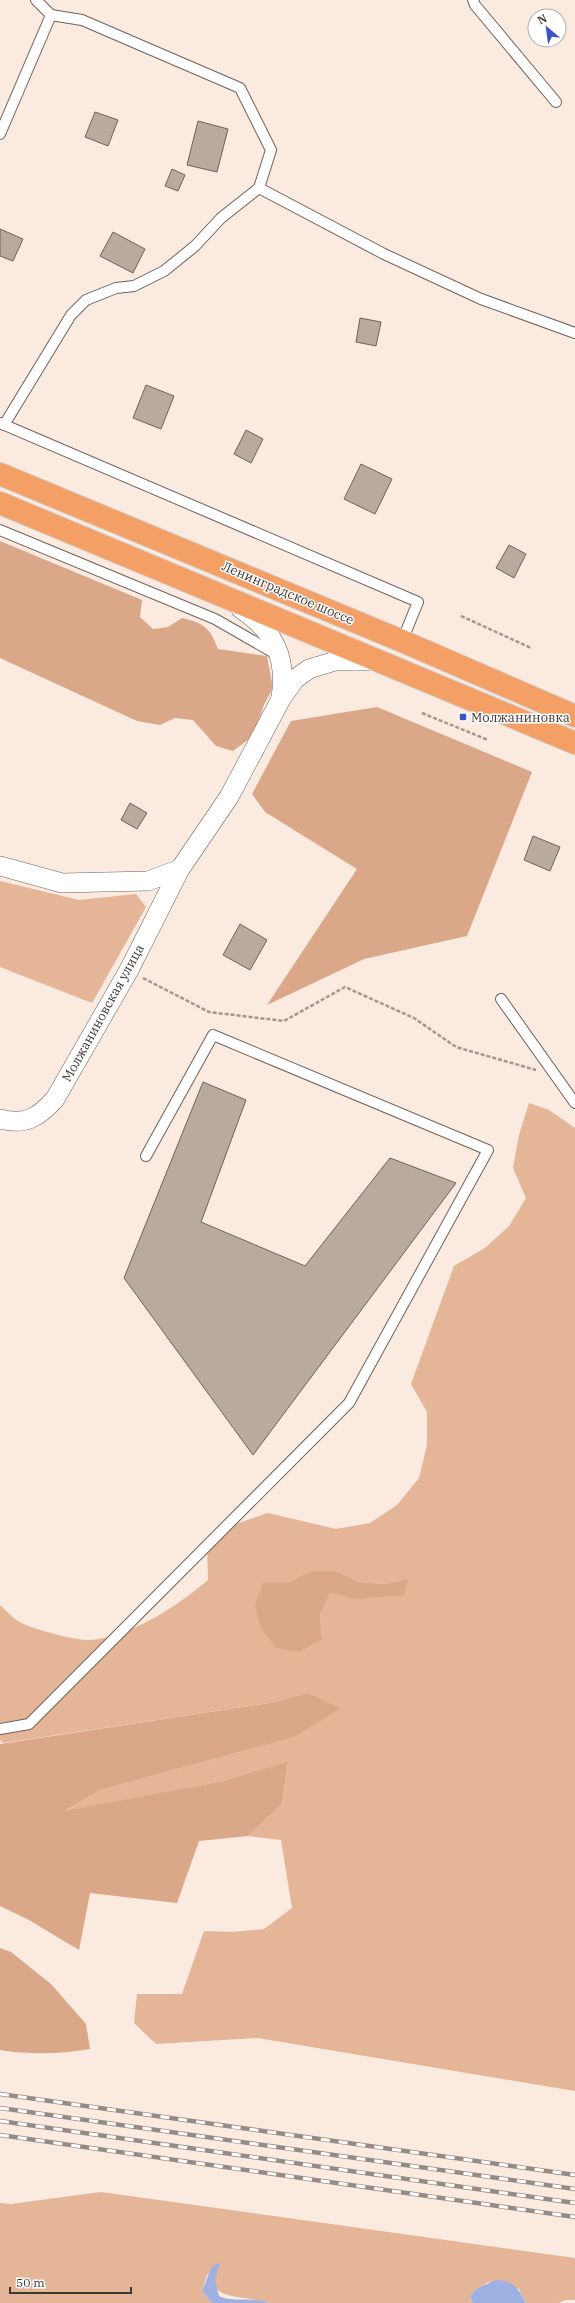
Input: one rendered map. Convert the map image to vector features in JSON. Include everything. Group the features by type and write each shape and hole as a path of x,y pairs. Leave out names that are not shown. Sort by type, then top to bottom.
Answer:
{"highway":[{"name":"Ленинградское шоссе","path":"0,474 402,641 575,716"},
{"path":"0,504 575,743"}],"street":[{"name":"Молжаниновская улица","path":"226,598 261,624 271,636 280,656 284,680 281,699"},
{"name":"Молжаниновская улица","path":"0,1118 13,1123 29,1120 43,1113 55,1099 129,970 180,869 229,797 281,699 295,679 309,669 324,663 354,660 379,661"},
{"path":"0,866 62,884 148,882 180,869"}],"lane":[{"path":"36,0 51,15 82,20 240,88 271,150 259,188 221,218 195,246 164,271 134,286 116,288 86,300 72,315 2,424 418,602 402,641"},
{"path":"473,0 475,5 556,102"},
{"path":"0,134 51,15"},
{"path":"259,188 384,254 481,299 575,333"},
{"path":"0,530 215,619 280,656"},
{"path":"501,998 575,1103"},
{"path":"0,1729 30,1724 349,1404 488,1150 213,1035 146,1156"}],"path":[{"path":"461,616 532,648"},
{"path":"422,712 488,740"},
{"path":"129,970 209,1012 284,1021 346,988 414,1018 456,1047 555,1076"}],"shaded area":[{"path":"0,541 142,600 140,617 153,629 168,627 182,618 201,624 209,631 218,649 267,656 273,688 264,705 253,736 233,751 216,746 193,720 175,718 160,725 137,721 0,658"},
{"path":"377,707 532,772 467,936 364,959 267,1005 357,869 265,812 252,794 291,721"},
{"path":"0,881 79,900 136,894 146,907 92,1003 0,967"},
{"path":"529,1103 549,1110 575,1128 575,2091 258,2038 156,2044 134,2023 137,1994 182,1994 204,1931 231,1932 264,1929 292,1908 281,1840 248,1836 282,1804 288,1763 223,1781 64,1812 100,1790 295,1737 340,1708 308,1693 269,1703 3,1743 0,1740 0,1605 21,1623 46,1632 86,1640 107,1637 139,1626 154,1618 196,1590 208,1580 207,1547 233,1525 268,1513 336,1529 370,1523 397,1505 419,1478 427,1445 427,1412 411,1384 454,1266 485,1248 509,1226 526,1198 513,1168 519,1135","holes":["310,1571 336,1571 359,1582 384,1584 408,1579 354,1599 330,1593 320,1615 322,1639 263,1583 288,1583"]},
{"path":"310,1571 336,1571 359,1582 384,1584 408,1579 404,1595 354,1599 330,1593 320,1615 322,1639 299,1652 276,1648 261,1628 255,1605 263,1583 288,1583"},
{"path":"308,1693 341,1708 295,1737 100,1790 65,1811 223,1781 288,1762 282,1804 248,1836 199,1841 177,1903 90,1893 79,1950 29,1920 0,1906 0,1744 269,1703"},
{"path":"0,1948 11,1952 51,1984 86,2024 90,2049 45,2053 22,2053 0,2050"},
{"path":"101,2192 575,2258 575,2300 565,2300 559,2303 526,2303 519,2289 488,2282 473,2292 470,2298 473,2303 269,2303 227,2295 219,2291 215,2285 214,2277 219,2264 207,2275 202,2291 212,2303 0,2303 0,2203 11,2204"}],"water":[{"path":"220,2263 215,2280 219,2296 230,2299 256,2300 269,2303 212,2303 202,2291 212,2266"},
{"path":"496,2280 502,2280 515,2286 526,2303 473,2303 470,2297 473,2292"}],"building":[{"path":"95,112 118,120 108,146 85,137"},
{"path":"198,121 228,129 217,172 187,165"},
{"path":"172,169 185,175 178,191 165,186"},
{"path":"0,229 23,239 13,261 0,256"},
{"path":"113,232 145,249 133,273 100,256"},
{"path":"360,318 381,322 376,346 356,342"},
{"path":"146,385 174,396 161,429 133,418"},
{"path":"246,430 263,439 251,463 234,454"},
{"path":"361,464 392,479 375,514 344,499"},
{"path":"509,545 526,554 514,578 496,568"},
{"path":"130,803 147,813 137,829 121,820"},
{"path":"533,836 560,847 550,871 524,860"},
{"path":"240,924 267,940 250,970 223,955"},
{"path":"203,1082 246,1100 201,1222 305,1266 390,1158 456,1183 253,1455 124,1278"}],"railway":[{"path":"0,2094 575,2175"},
{"path":"0,2108 575,2189"},
{"path":"0,2121 575,2203"},
{"path":"0,2135 575,2217"}],"place":[{"name":"Молжаниновка","path":"463,717"}]}
